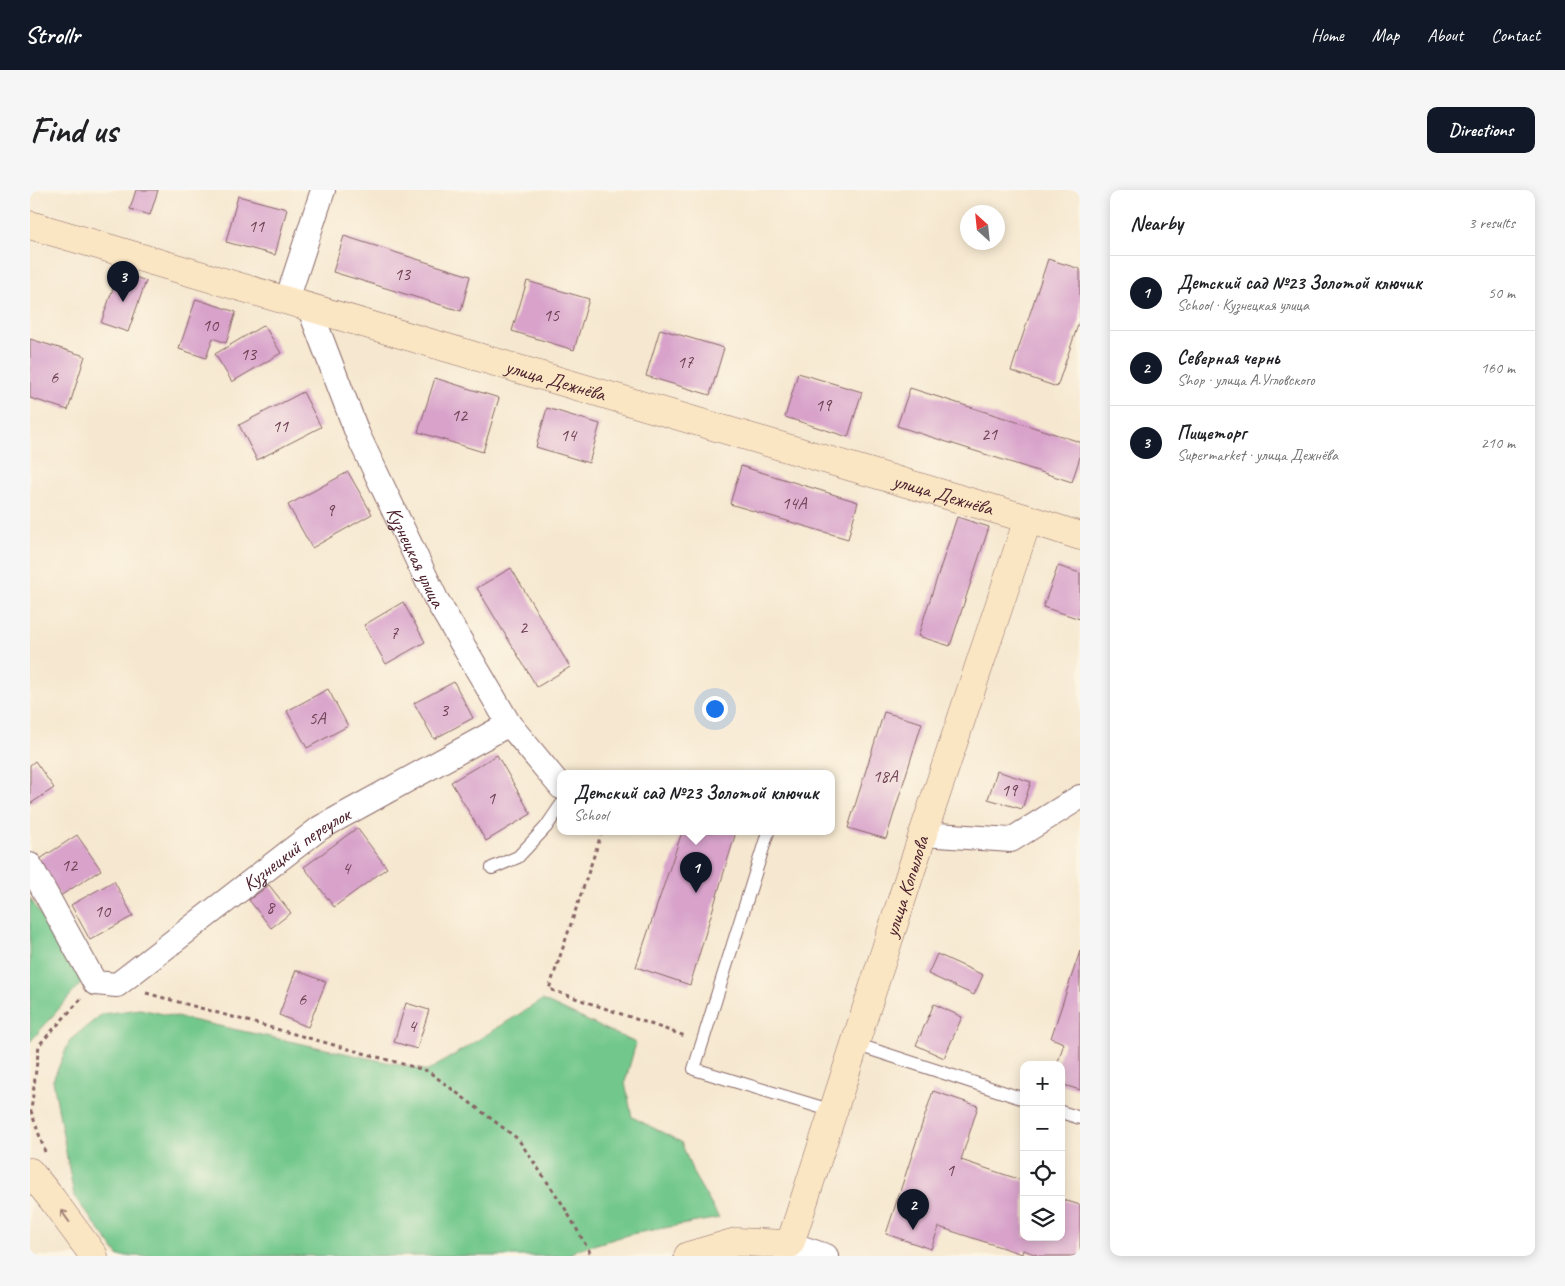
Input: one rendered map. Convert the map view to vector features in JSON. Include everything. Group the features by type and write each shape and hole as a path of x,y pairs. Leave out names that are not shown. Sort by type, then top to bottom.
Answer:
{"main road":[{"name":"улица Дежнёва","path":"30,225 1028,519 1080,536"},
{"name":"улица Копылова","path":"788,1250 923,834 1028,519"},
{"path":"39,1166 52,1199 94,1256"},
{"path":"688,1256 736,1242 788,1250"}],"street":[{"path":"298,304 323,190"},
{"name":"Кузнецкая улица","path":"298,304 436,599 509,724 557,782"},
{"name":"Кузнецкий переулок","path":"106,984 320,828 509,724"},
{"path":"923,834 1012,840 1080,797"},
{"path":"30,865 106,984"},
{"path":"788,1250 826,1256"}],"lane":[{"path":"492,868 518,857 546,827 557,811"},
{"path":"767,835 694,1069 833,1111"},
{"path":"855,1044 1020,1098"},
{"path":"1065,1113 1080,1118"}],"path":[{"path":"601,835 549,989 702,1042"},
{"path":"39,1166 31,1111 39,1045 106,984 428,1071 518,1138 564,1205 592,1256"}],"green space":[{"path":"30,898 83,981 30,1042"},
{"path":"542,1000 636,1043 625,1082 632,1117 681,1142 694,1175 719,1218 631,1234 576,1250 568,1256 119,1256 74,1196 53,1080 70,1040 102,1014 140,1009 428,1071"}],"building":[{"path":"136,190 158,190 150,215 130,209"},
{"path":"238,196 287,209 275,255 226,242"},
{"path":"344,236 470,276 461,311 333,272"},
{"path":"1048,259 1080,269 1080,319 1057,387 1011,371"},
{"path":"119,271 146,281 128,332 101,323"},
{"path":"527,281 589,299 574,350 512,331"},
{"path":"196,299 236,312 226,343 213,338 206,358 179,349"},
{"path":"264,325 281,353 232,382 215,354"},
{"path":"660,329 724,348 710,395 646,376"},
{"path":"30,339 85,356 68,410 30,398"},
{"path":"798,373 862,392 848,437 785,417"},
{"path":"435,378 499,398 483,452 418,432"},
{"path":"910,388 1080,442 1080,457 1072,482 897,426"},
{"path":"303,392 321,427 257,460 239,425"},
{"path":"547,408 600,424 589,463 536,447"},
{"path":"741,466 858,502 848,539 730,504"},
{"path":"348,472 372,514 312,548 288,505"},
{"path":"957,517 989,527 950,646 918,636"},
{"path":"1058,566 1080,573 1080,619 1043,607"},
{"path":"511,568 570,667 537,687 477,588"},
{"path":"403,602 425,642 386,664 364,625"},
{"path":"454,682 473,718 434,739 414,703"},
{"path":"328,689 348,726 307,748 287,711"},
{"path":"884,712 922,723 886,839 848,828"},
{"path":"497,755 531,814 486,841 451,782"},
{"path":"35,761 54,788 30,804 30,765"},
{"path":"997,771 1031,782 1022,809 988,799"},
{"path":"357,828 387,868 334,907 304,867"},
{"path":"77,835 101,870 60,896 37,861"},
{"path":"681,835 735,835 690,985 636,967"},
{"path":"114,881 133,916 90,940 71,905"},
{"path":"269,885 291,913 271,928 249,900"},
{"path":"1080,951 1080,1090 1065,1085 1065,1061 1058,1061 1064,1043 1051,1038"},
{"path":"937,954 983,975 974,995 928,974"},
{"path":"296,970 326,982 308,1027 279,1015"},
{"path":"406,1003 429,1010 417,1049 394,1042"},
{"path":"934,1004 962,1017 944,1058 916,1045"},
{"path":"933,1091 978,1106 961,1160 1020,1180 1020,1241 1065,1241 1065,1200 1080,1205 1080,1256 1040,1256 1023,1250 1022,1254 939,1227 931,1249 886,1234"}],"place":[{"name":"Пищеторг","path":"123,302"},
{"name":"Детский сад №23 Золотой ключик","path":"696,893"},
{"name":"Северная чернь","path":"913,1230"}]}
